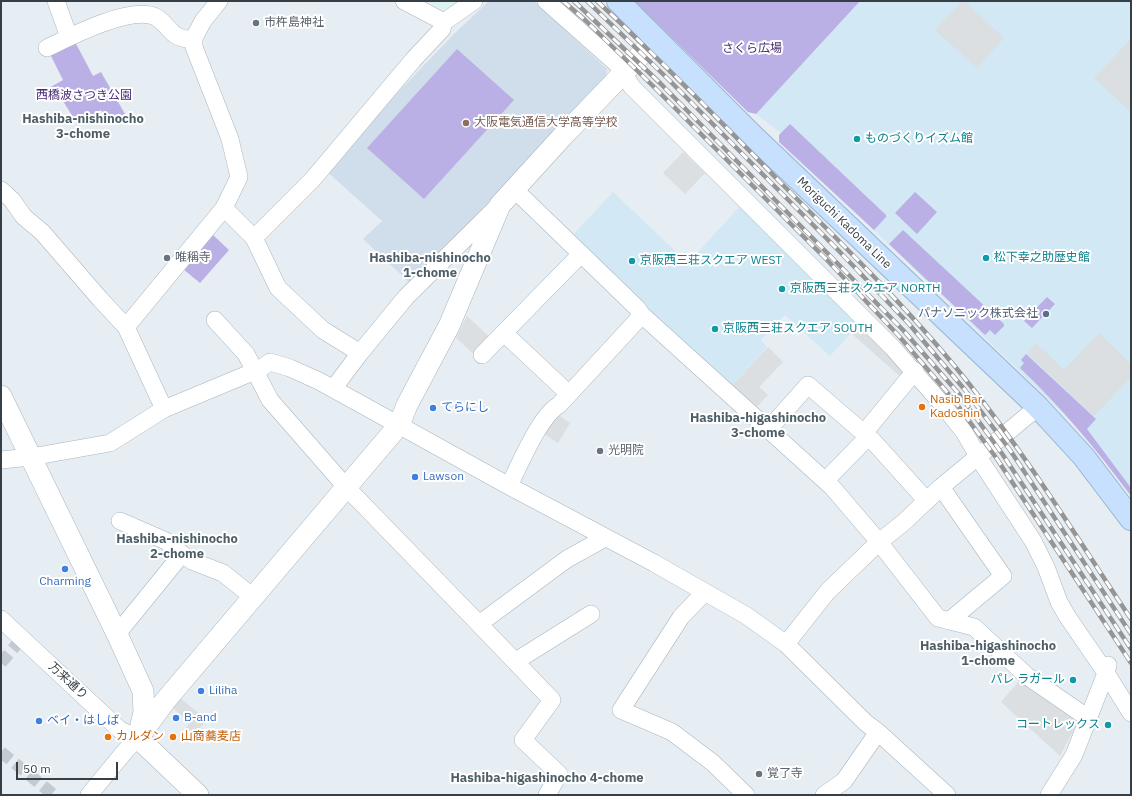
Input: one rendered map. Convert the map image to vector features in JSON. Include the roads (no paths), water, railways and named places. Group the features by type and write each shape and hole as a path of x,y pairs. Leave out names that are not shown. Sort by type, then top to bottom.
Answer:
{"main road":[{"name":"Moriguchi Kadoma Line","path":"618,1 754,137 1038,407 1084,457 1131,519"}],"street":[{"path":"56,1 69,37"},
{"path":"126,327 224,208 239,177 230,139 194,47 194,38 203,21 219,1"},
{"path":"404,1 444,22"},
{"path":"254,238 313,179 413,60 442,29 444,22 474,1"},
{"path":"546,1 617,64 632,87 915,371 964,432 978,457 1033,541 1046,567 1059,602 1067,616 1107,668 1131,713"},
{"path":"47,48 69,37 122,16 146,14 157,18 175,36 194,41"},
{"path":"333,389 360,353 406,297 500,205 561,138 656,39"},
{"path":"514,189 637,308 642,315 832,488 879,542 938,618 974,627 1027,676 1088,718"},
{"path":"1,190 12,200 24,217 42,232 126,327 164,409"},
{"path":"89,795 126,750 138,738 165,701 399,425 407,405 449,326 500,205"},
{"path":"224,208 254,238 278,288 323,330 360,353"},
{"path":"482,356 581,254"},
{"path":"509,486 543,421 552,409 569,394 642,315"},
{"path":"215,320 246,354 270,400 346,487 516,661 552,700 523,740 559,774 547,795"},
{"path":"504,333 569,394"},
{"path":"1,460 31,457 110,443 164,409 254,371 270,362 290,368 319,381 747,616 786,644 866,723 878,732 947,795"},
{"path":"825,481 866,435 915,371"},
{"path":"768,430 808,385 866,435 926,501"},
{"path":"1,397 117,634 143,692 144,712 138,738"},
{"path":"786,644 828,591 879,542 904,523 941,487 1038,407"},
{"path":"941,487 1003,576 949,621"},
{"path":"120,521 166,541 192,561 223,573 253,597"},
{"path":"479,624 567,558 605,538"},
{"path":"117,634 182,554"},
{"path":"704,592 681,617 621,710 672,732 713,762 746,795"},
{"path":"516,661 590,614"},
{"name":"万来通り","path":"1,619 120,730 138,738"},
{"path":"1049,795 1074,755 1107,668"},
{"path":"824,795 844,780 878,732"},
{"path":"138,738 198,795"}],"tunnel":[{"path":"1,663 22,638"},
{"path":"1,752 54,795"}],"railway":[{"path":"563,1 584,19 655,88 828,261 898,335 953,399 997,459 1131,663"},
{"path":"574,1 660,83 903,330 959,394 1003,455 1131,649"},
{"path":"587,1 666,77 839,251 909,324 965,390 1010,450 1131,634"},
{"path":"597,1 668,68 855,257 926,332 970,385 1013,442 1131,619"}],"place":[{"name":"市杵島神社","path":"256,23"},
{"name":"大阪電気通信大学高等学校","path":"466,123"},
{"name":"ものづくりイズム館","path":"857,139"},
{"name":"唯稱寺","path":"167,258"},
{"name":"松下幸之助歴史館","path":"986,258"},
{"name":"京阪西三荘スクエア WEST","path":"632,261"},
{"name":"京阪西三荘スクエア NORTH","path":"782,289"},
{"name":"パナソニック株式会社","path":"1046,314"},
{"name":"京阪西三荘スクエア SOUTH","path":"715,329"},
{"name":"Nasib Bar Kadoshin","path":"922,407"},
{"name":"てらにし","path":"433,408"},
{"name":"光明院","path":"600,451"},
{"name":"Lawson","path":"415,477"},
{"name":"Charming","path":"65,569"},
{"name":"パレ ラガール","path":"1073,680"},
{"name":"Liliha","path":"201,691"},
{"name":"B-and","path":"176,718"},
{"name":"ベイ・はしば","path":"39,721"},
{"name":"コートレックス","path":"1108,725"},
{"name":"カルダン","path":"108,737"},
{"name":"山商蕎麦店","path":"173,737"},
{"name":"覚了寺","path":"759,774"}],"district":[{"name":"Hashiba-nishinocho 3-chome","path":"83,126"},
{"name":"Hashiba-nishinocho 1-chome","path":"430,266"},
{"name":"Hashiba-higashinocho 3-chome","path":"758,426"},
{"name":"Hashiba-nishinocho 2-chome","path":"177,546"},
{"name":"Hashiba-higashinocho 1-chome","path":"988,654"},
{"name":"Hashiba-higashinocho 4-chome","path":"547,778"}],"park label":[{"name":"さくら広場","path":"752,49"},
{"name":"西橋波さつき公園","path":"84,96"}]}
